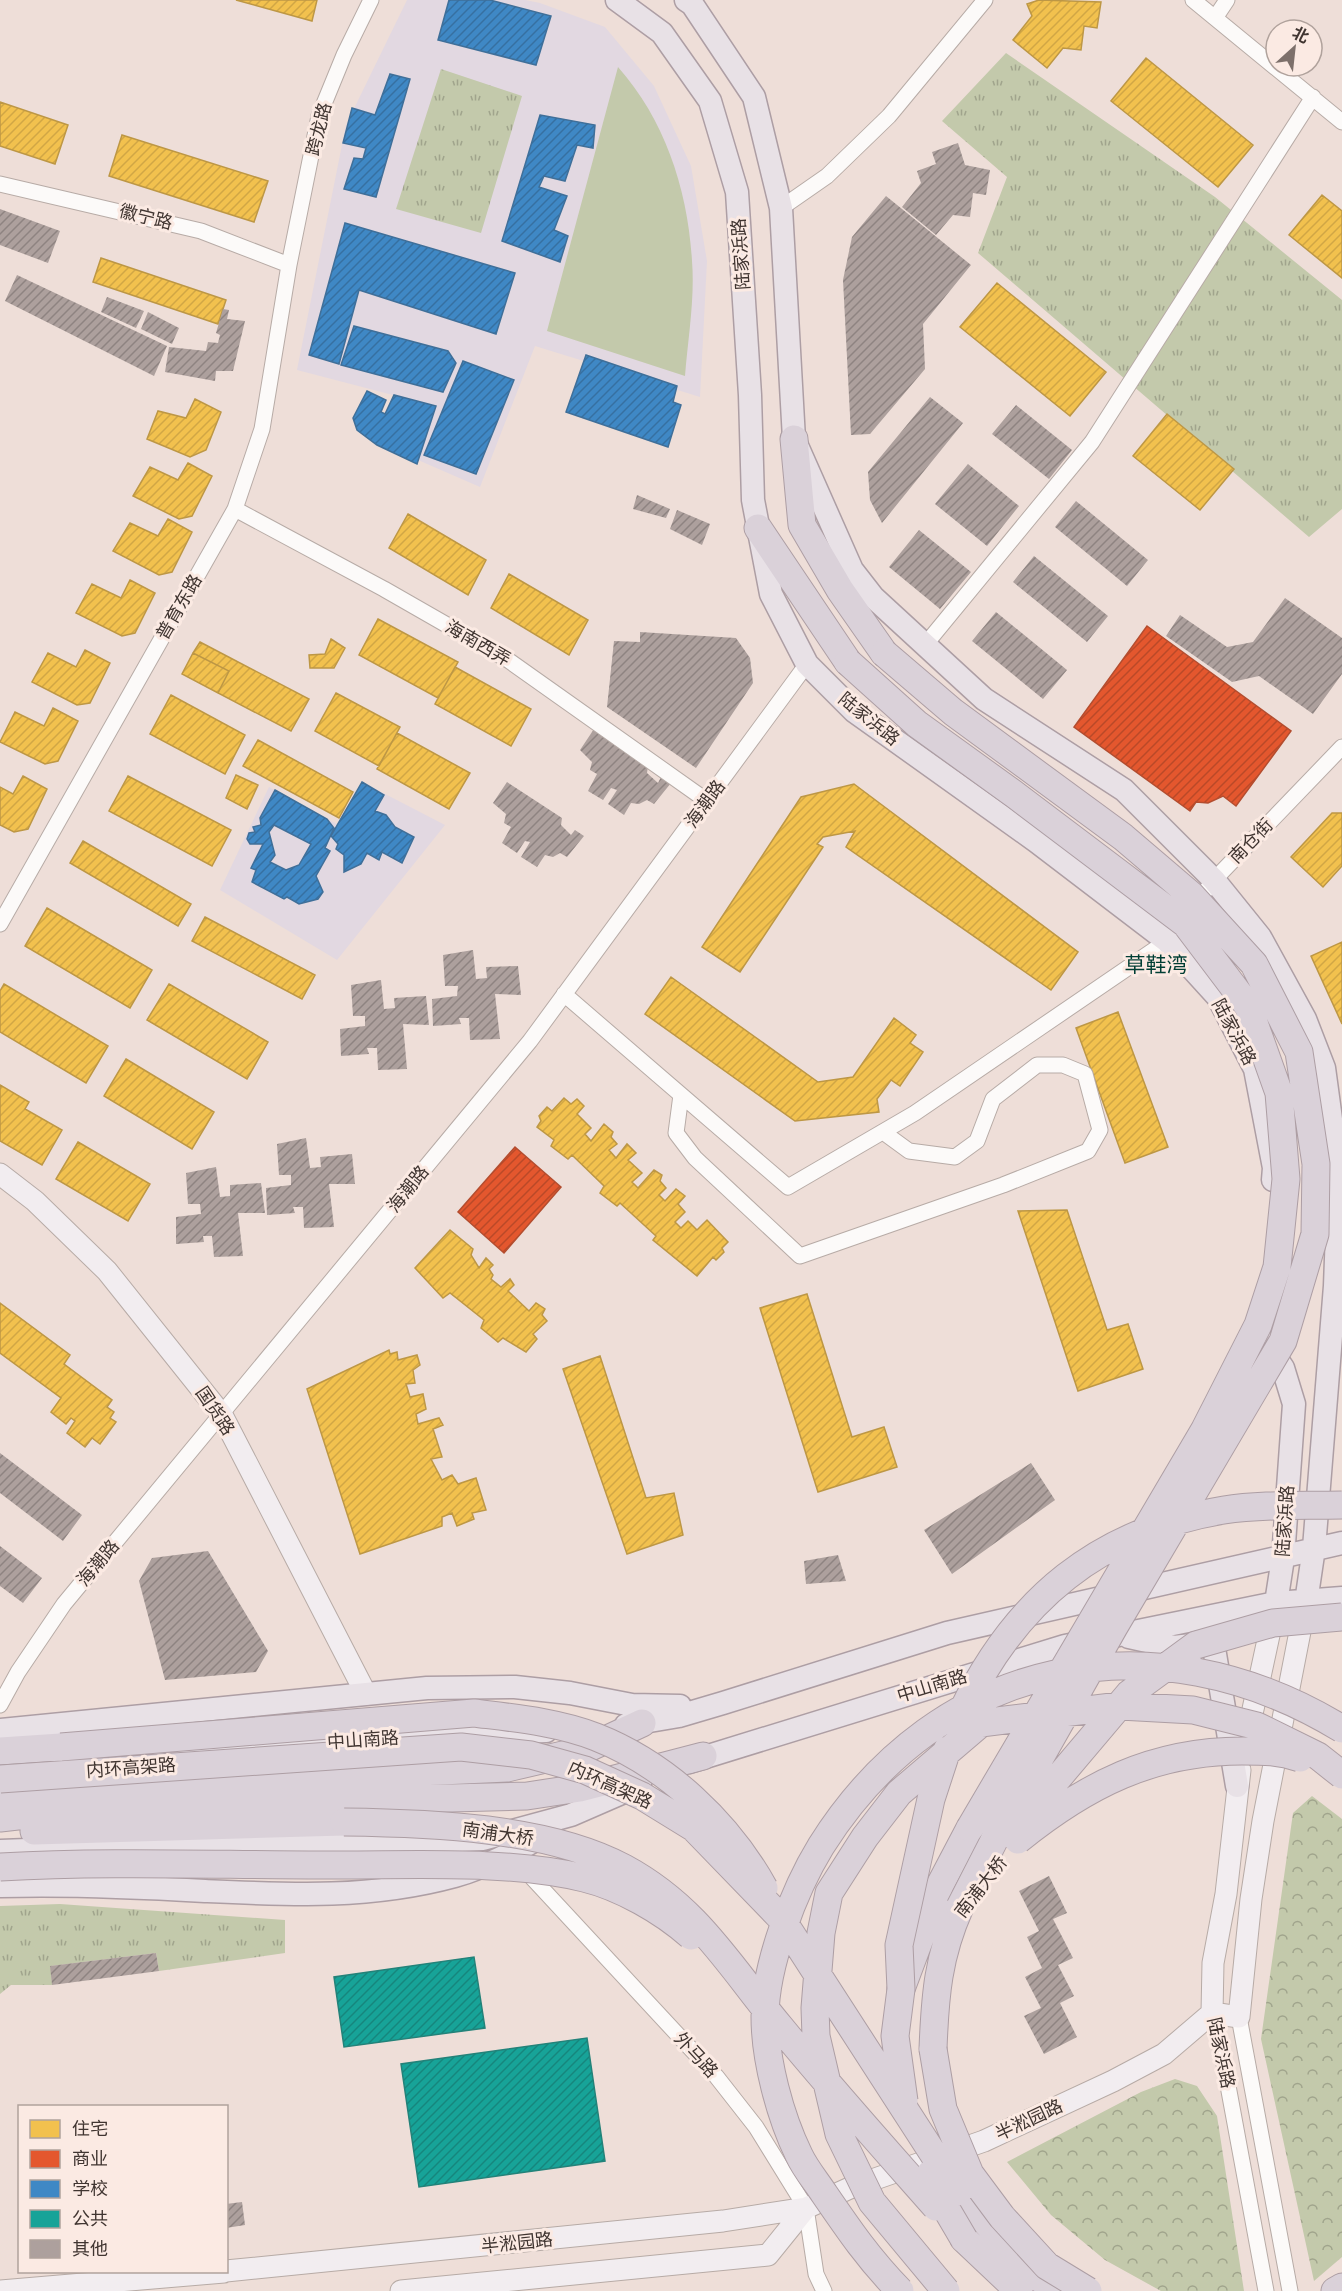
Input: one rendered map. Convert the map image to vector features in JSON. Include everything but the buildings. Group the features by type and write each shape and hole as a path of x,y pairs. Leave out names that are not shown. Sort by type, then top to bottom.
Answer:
{"highway":[{"path":"794,439 802,525 840,590 884,652 953,712 1123,837 1191,895 1254,964 1299,1052 1316,1164 1315,1234 1283,1341 1114,1627 1002,1826 960,1907"},
{"path":"759,528 848,662 916,724 1014,794 1186,924 1248,1006 1278,1093 1286,1179 1277,1267 1258,1325 1205,1429 970,1828 940,1885 901,1989"},
{"path":"964,2239 934,2188 904,2101 896,2036 901,1989 899,1945 931,1799 953,1733 975,1686 1001,1644 1037,1601 1072,1570 1122,1541 1165,1525 1224,1510 1342,1505"},
{"path":"960,1907 1017,1825 1129,1694 1196,1645 1273,1623 1342,1617"},
{"path":"900,2291 867,2258 799,2156 774,2086 765,2017 775,1953 802,1877 844,1810 890,1760 935,1725 987,1697 1038,1677 1089,1667 1143,1664 1198,1671 1261,1689 1308,1709 1342,1729"},
{"name":"南浦大桥","path":"946,2291 872,2202 839,2134 816,2036 815,2008 821,1933 829,1893 865,1837 899,1793 981,1722 1120,1706 1193,1710 1257,1726 1318,1756 1342,1773"},
{"path":"0,1751 474,1713 532,1721 595,1737 645,1762 704,1808 746,1855 781,1918"},
{"path":"0,1791 522,1766 561,1757 604,1743 642,1723"},
{"name":"内环高架路","path":"0,1779 461,1747 531,1755 585,1770 642,1796 694,1828 781,1918 958,2192 1036,2276 1060,2291"},
{"name":"南浦大桥","path":"1088,2291 1047,2266 1002,2217 970,2174 944,2109 933,2049 935,1994 940,1957 960,1907 1018,1839 1061,1808 1126,1771 1169,1757 1219,1751 1281,1751 1342,1773"},
{"path":"0,1818 96,1808 263,1801 526,1796 580,1788 703,1756"},
{"name":"南浦大桥","path":"0,1832 115,1826 344,1822 435,1826 512,1835 560,1844 614,1863 672,1899 713,1939 751,1992 964,2239 1019,2291"},
{"path":"0,1867 390,1866 552,1872 586,1879 616,1890 653,1909 683,1928 751,1992"},
{"path":"1335,2291 1342,2287"}],"main road":[{"name":"陆家浜路","path":"617,0 662,33 710,101 737,192 750,395 753,500 771,594 807,664 854,711 1036,841 1167,941 1218,998 1255,1069 1274,1168 1272,1239 1262,1312 1268,1346 1283,1368 1294,1404 1283,1558 1276,1603 1237,1786 1226,1894 1213,1963 1212,2013"},
{"name":"陆家浜路","path":"686,0 692,4 754,98 781,208 794,439 852,570 873,597 984,699 1124,790 1214,880 1260,937 1305,1019 1324,1068 1340,1178 1338,1295 1314,1548 1306,1602 1261,1832 1251,1899 1239,2017"},
{"name":"国货路","path":"0,1174 35,1201 107,1271 222,1415 366,1694"},
{"name":"中山南路","path":"0,1766 321,1742 598,1728 642,1723 723,1703 947,1633 1342,1543"},
{"name":"中山南路","path":"0,1851 179,1845 376,1844 483,1839 571,1815 703,1756 1065,1646 1276,1603 1342,1598"},
{"name":"中山南路","path":"1306,1602 1342,1617"},
{"path":"1122,1636 1174,1647 1213,1641 1276,1603"},
{"path":"1213,1641 1237,1786"},
{"name":"中山南路","path":"0,1730 427,1688 515,1686 570,1692 633,1705 723,1703"},
{"name":"中山南路","path":"0,1886 119,1887 292,1896 378,1891 454,1876 509,1854 549,1832 571,1815"},
{"path":"376,1844 509,1854"},
{"path":"1212,2013 1239,2017"},
{"name":"半淞园路","path":"228,2271 712,2222 806,2208 852,2187 984,2141 1113,2081 1164,2054 1212,2013"},
{"name":"半淞园路","path":"400,2291 768,2255 806,2208"},
{"name":"半淞园路","path":"0,2291 202,2273"}],"street":[{"name":"跨龙路","path":"289,265 319,116 344,55 371,0"},
{"path":"781,208 828,176 889,116 986,0"},
{"path":"1193,0 1342,122"},
{"path":"1215,18 1227,0"},
{"path":"925,645 1092,442 1313,97"},
{"name":"徽宁路","path":"0,184 201,231 289,265"},
{"name":"普育东路","path":"0,924 235,509 262,429 289,265"},
{"name":"海南西弄","path":"235,509 384,589 508,660 707,801"},
{"name":"海潮路","path":"0,1705 18,1672 64,1604 530,1041 807,664"},
{"name":"南仓街","path":"681,1095 788,1187 915,1113 1167,941 1214,880 1342,747"},
{"path":"564,994 681,1095 676,1133 695,1158 800,1256 1003,1185 1088,1151 1100,1130 1085,1074 1064,1065 1037,1065 993,1099 977,1141 955,1157 909,1151 883,1132"},
{"name":"外马路","path":"509,1854 716,2076 756,2127 806,2208 816,2274 824,2291"},
{"name":"陆家浜路","path":"1212,2013 1224,2064 1266,2291"},
{"name":"陆家浜路","path":"1239,2017 1290,2291"}],"shaded area":[{"path":"407,0 525,0 540,3 605,27 654,86 691,166 707,261 700,397 535,346 480,487 418,460 435,406 297,370 346,125"},
{"path":"362,782 445,825 337,960 220,890 269,787 337,824"}],"green space":[{"path":"1006,53 1215,197 1342,300 1342,509 1309,537 978,253 1007,177 942,121"},
{"path":"618,67 635,88 661,133 679,182 685,208 690,234 693,275 685,376 547,331"},
{"path":"441,69 522,96 481,233 396,209"},
{"path":"1312,1796 1342,1819 1342,2257 1314,2281 1261,2039 1293,1813"},
{"path":"60,1904 285,1920 285,1953 159,1971 156,1953 51,1966 52,1985 11,1985 0,1994 0,1906"},
{"path":"1175,2079 1197,2086 1217,2116 1244,2291 1161,2291 1105,2260 1051,2215 1007,2162 1141,2092"}],"district":[{"name":"草鞋湾","path":"1156,965"}]}
